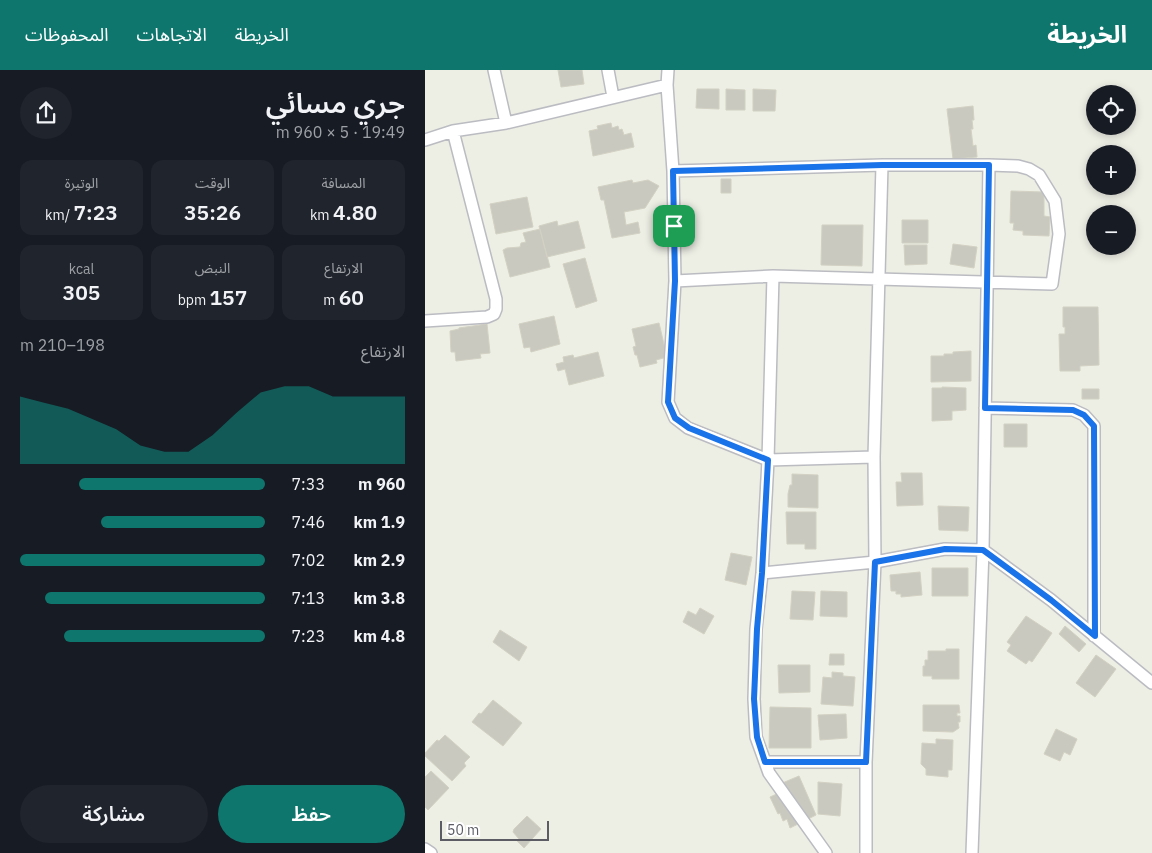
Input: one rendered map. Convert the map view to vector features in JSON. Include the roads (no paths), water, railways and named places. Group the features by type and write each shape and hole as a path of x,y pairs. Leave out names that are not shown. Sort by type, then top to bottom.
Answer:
{"street":[{"path":"494,70 506,123"},
{"path":"608,70 613,97"},
{"path":"668,70 667,85 673,171 675,281 668,402 675,418 689,428 768,460 873,457"},
{"path":"425,140 453,130 506,123 667,85"},
{"path":"425,321 487,317 494,314 496,309 496,299 453,130"},
{"path":"673,171 882,165 1018,166 1029,169 1039,175 1055,201 1059,234 1052,284 773,276 675,281"},
{"path":"866,853 866,762 875,562 873,457 882,165"},
{"path":"972,853 983,550 989,165"},
{"path":"773,276 768,460 754,699 757,737 769,773 826,853"},
{"path":"985,408 1073,410 1084,415 1094,426 1095,636"},
{"path":"762,573 875,562 945,549 983,550 1051,600 1152,683"},
{"path":"765,762 866,762"},
{"path":"425,848 431,853"}]}
